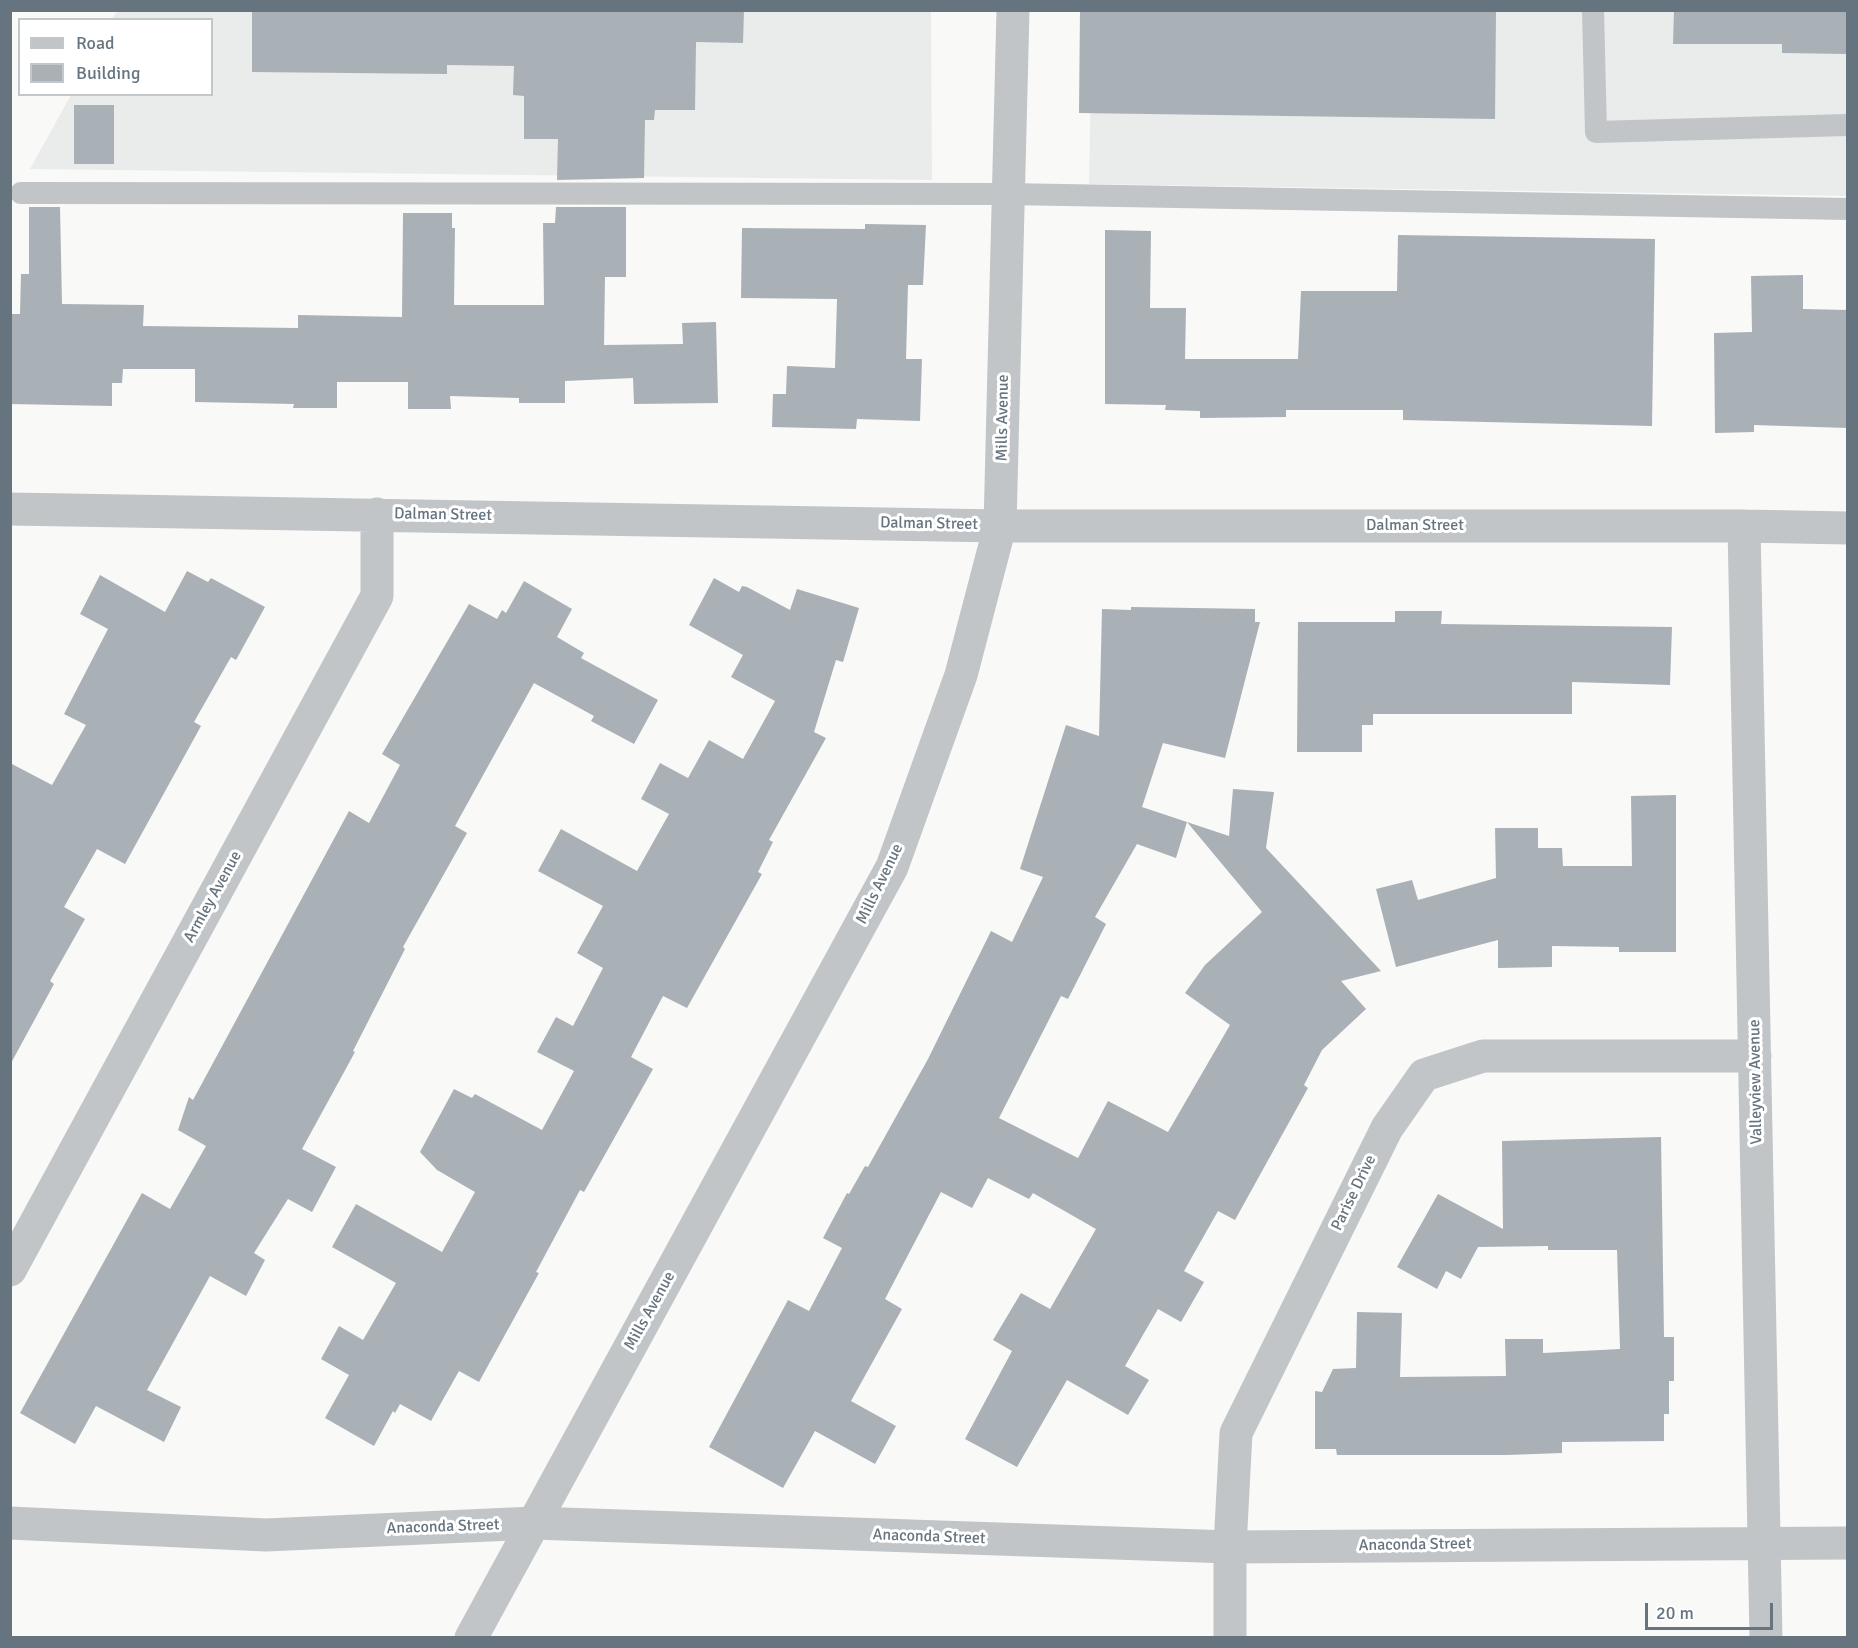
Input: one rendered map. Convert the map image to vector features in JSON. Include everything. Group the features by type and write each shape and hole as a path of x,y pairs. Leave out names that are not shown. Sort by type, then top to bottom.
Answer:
{"street":[{"name":"Mills Avenue","path":"471,1638 892,867 960,675 1000,526 1013,10"},
{"name":"Dalman Street","path":"10,508 1000,526 1848,528"},
{"name":"Armley Avenue","path":"10,1270 378,596 377,514"},
{"name":"Valleyview Avenue","path":"1744,526 1766,1638"},
{"name":"Parise Drive","path":"1230,1638 1230,1547 1236,1433 1387,1128 1424,1076 1483,1056 1755,1056"},
{"name":"Anaconda Street","path":"10,1523 266,1535 534,1523 1230,1547 1848,1543"}],"lane":[{"path":"1593,10 1596,132 1848,125"},
{"path":"21,193 1008,194 1848,209"}],"shaded area":[{"path":"117,11 931,11 932,180 30,169 70,96 213,96 213,18 113,18"},
{"path":"1092,11 1847,11 1847,196 1089,184"}],"building":[{"path":"252,10 744,10 743,43 696,42 695,110 655,110 654,120 645,120 644,178 557,180 558,139 524,139 524,96 513,95 514,66 447,65 447,74 252,72"},
{"path":"1080,10 1496,10 1495,119 1079,113"},
{"path":"1674,10 1848,10 1848,54 1782,53 1782,44 1673,44"},
{"path":"74,105 114,105 114,164 74,164"},
{"path":"29,207 60,207 62,304 144,305 143,326 298,328 298,315 402,317 403,213 452,213 452,228 455,228 454,305 544,305 543,223 555,223 556,207 626,207 626,277 605,277 604,345 683,344 682,323 716,322 718,403 634,404 633,378 565,381 565,403 519,403 519,398 450,396 451,409 408,409 408,382 337,382 337,408 293,408 294,404 195,402 195,369 123,369 122,383 112,383 112,406 10,404 10,314 20,314 21,274 29,274"},
{"path":"865,224 926,225 923,285 908,285 906,359 922,359 920,421 857,419 856,429 772,427 773,394 786,394 787,366 835,368 837,299 741,298 742,228 865,229"},
{"path":"1105,230 1151,231 1150,308 1186,308 1185,359 1298,359 1301,291 1397,291 1398,235 1655,239 1652,426 1403,420 1403,410 1286,410 1286,417 1200,418 1200,411 1165,410 1166,405 1105,404"},
{"path":"1803,275 1803,309 1848,310 1848,428 1754,425 1754,432 1715,433 1714,333 1752,332 1751,276"},
{"path":"187,571 208,582 211,578 265,607 236,660 231,657 194,722 201,726 125,864 97,849 64,907 85,919 50,981 54,984 10,1065 10,763 52,785 86,725 64,714 108,629 80,614 100,575 165,612"},
{"path":"714,578 739,592 742,586 747,587 790,610 797,589 859,608 843,662 836,660 814,732 826,738 769,840 773,842 758,872 762,874 687,1008 663,996 631,1057 653,1069 584,1192 580,1190 536,1272 539,1273 479,1382 459,1371 431,1421 400,1404 395,1413 393,1411 374,1446 325,1418 349,1375 321,1359 339,1326 363,1340 396,1283 332,1247 356,1204 442,1252 475,1192 437,1170 420,1152 454,1089 472,1098 475,1094 542,1130 574,1071 537,1052 556,1017 573,1026 603,968 577,953 603,906 538,871 561,829 637,871 669,814 641,799 660,763 688,778 709,740 743,759 775,701 731,677 743,655 689,625"},
{"path":"524,581 572,609 557,637 584,653 581,658 658,700 634,744 591,721 594,716 534,683 455,826 467,833 403,947 405,949 353,1051 355,1052 302,1149 336,1167 312,1212 288,1199 254,1253 265,1260 246,1296 210,1276 147,1390 181,1407 164,1442 96,1406 75,1444 20,1413 142,1193 170,1209 206,1146 178,1130 189,1097 193,1100 349,811 369,823 400,765 382,754 469,604 497,619 502,610 506,613"},
{"path":"1131,607 1255,609 1255,622 1260,622 1225,758 1163,743 1142,807 1187,822 1229,836 1233,789 1274,792 1266,848 1381,971 1341,981 1366,1009 1322,1050 1304,1085 1308,1088 1235,1220 1218,1211 1184,1271 1204,1282 1181,1322 1158,1309 1125,1366 1149,1380 1128,1415 1067,1380 1017,1467 965,1439 1012,1351 993,1340 1021,1293 1050,1309 1096,1229 1033,1193 1029,1199 988,1178 972,1208 941,1192 885,1299 902,1309 851,1401 896,1426 875,1464 815,1431 783,1488 709,1447 788,1300 809,1311 842,1248 823,1238 847,1193 849,1194 865,1166 868,1167 928,1059 991,931 1012,942 1043,877 1020,869 1066,725 1099,736 1102,609 1131,610","holes":["1187,822 1262,912 1205,965 1185,993 1230,1025 1168,1132 1108,1101 1078,1158 999,1118 1061,996 1068,999 1106,924 1095,917 1137,844 1176,858"]},
{"path":"1395,611 1442,611 1441,624 1672,627 1670,685 1572,682 1572,714 1373,714 1373,725 1362,725 1362,752 1297,752 1298,622 1395,622"},
{"path":"1676,795 1676,952 1619,952 1619,947 1552,946 1552,967 1498,968 1498,940 1396,967 1376,889 1412,880 1418,900 1496,878 1495,828 1538,828 1538,848 1562,848 1563,866 1632,866 1631,796"},
{"path":"1661,1137 1664,1337 1674,1337 1674,1381 1669,1381 1669,1414 1664,1414 1664,1441 1562,1442 1562,1453 1507,1455 1337,1455 1336,1449 1315,1449 1315,1391 1322,1392 1333,1369 1356,1368 1357,1312 1402,1313 1400,1377 1506,1376 1505,1339 1543,1339 1543,1353 1620,1349 1617,1250 1548,1250 1548,1246 1478,1247 1461,1279 1446,1271 1437,1289 1397,1267 1438,1194 1503,1229 1502,1141"}]}
